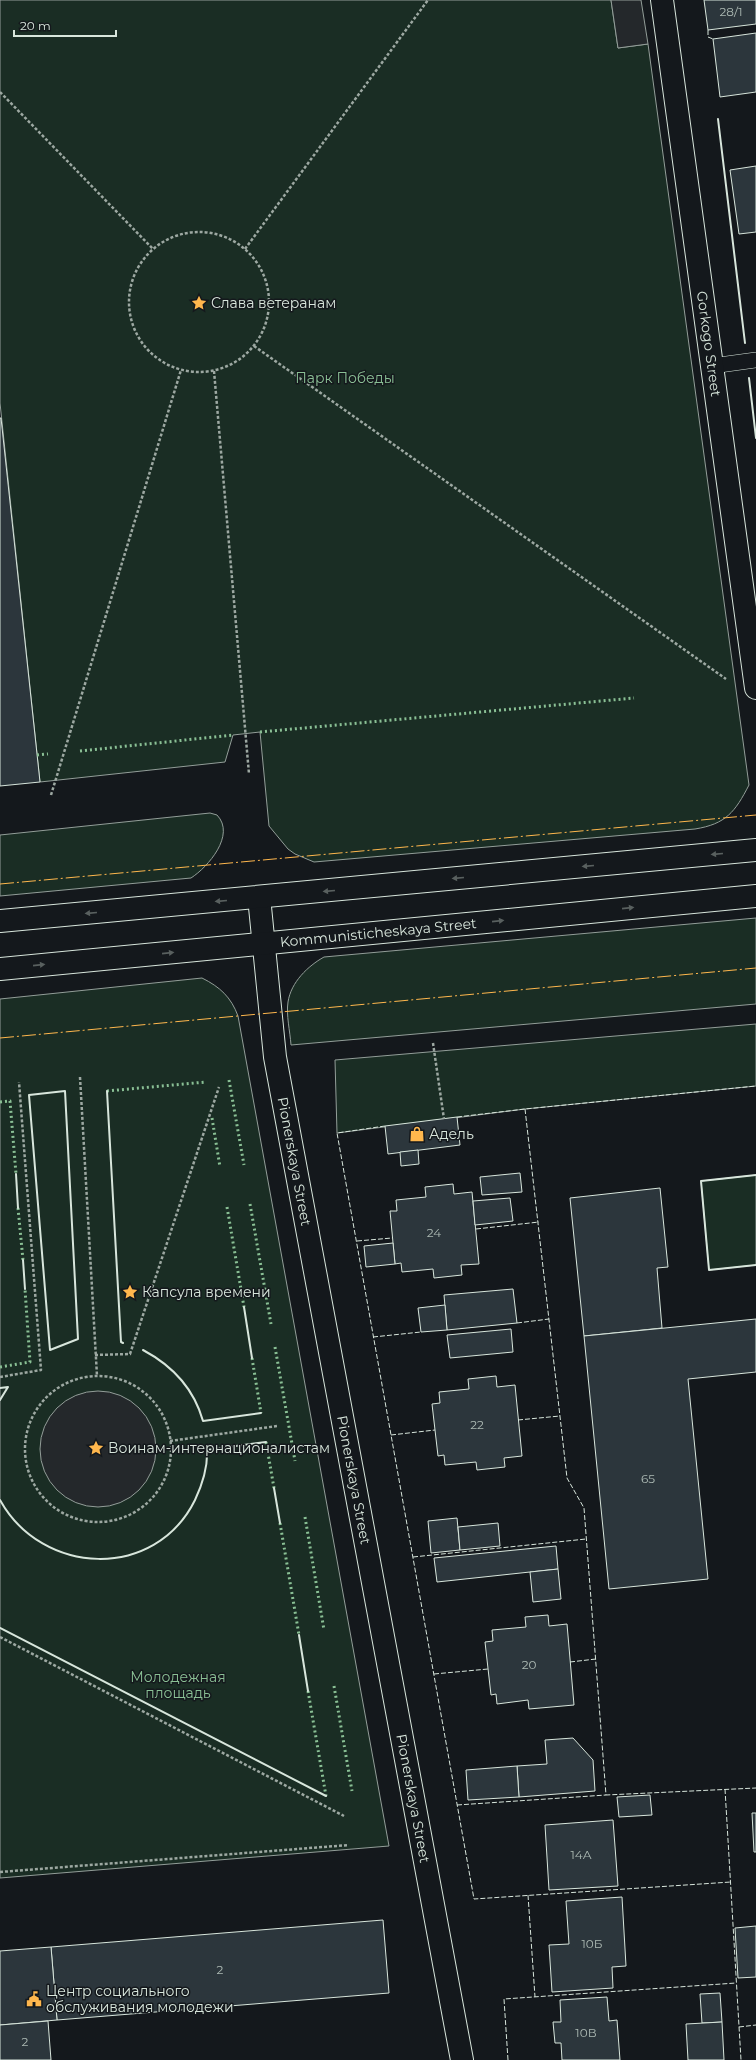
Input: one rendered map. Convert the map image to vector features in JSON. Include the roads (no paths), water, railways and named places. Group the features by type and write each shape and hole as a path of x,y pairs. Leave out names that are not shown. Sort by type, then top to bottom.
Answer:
{"street":[{"name":"Gorkogo Street","path":"662,0 756,688"},
{"path":"0,921 756,850"},
{"name":"Kommunisticheskaya Street","path":"0,969 756,896"},
{"name":"Pionerskaya Street","path":"260,897 275,1057 462,2060"}],"lane":[{"path":"712,366 756,360"}],"place":[{"name":"Слава ветеранам","path":"199,303"},
{"name":"Адель","path":"417,1134"},
{"name":"Капсула времени","path":"130,1292"},
{"name":"Воинам-интернационалистам","path":"96,1448"},
{"name":"Центр социального обслуживания молодежи","path":"34,1999"}],"park label":[{"name":"Парк Победы","path":"345,378"},
{"name":"Молодежная площадь","path":"178,1686"}]}
